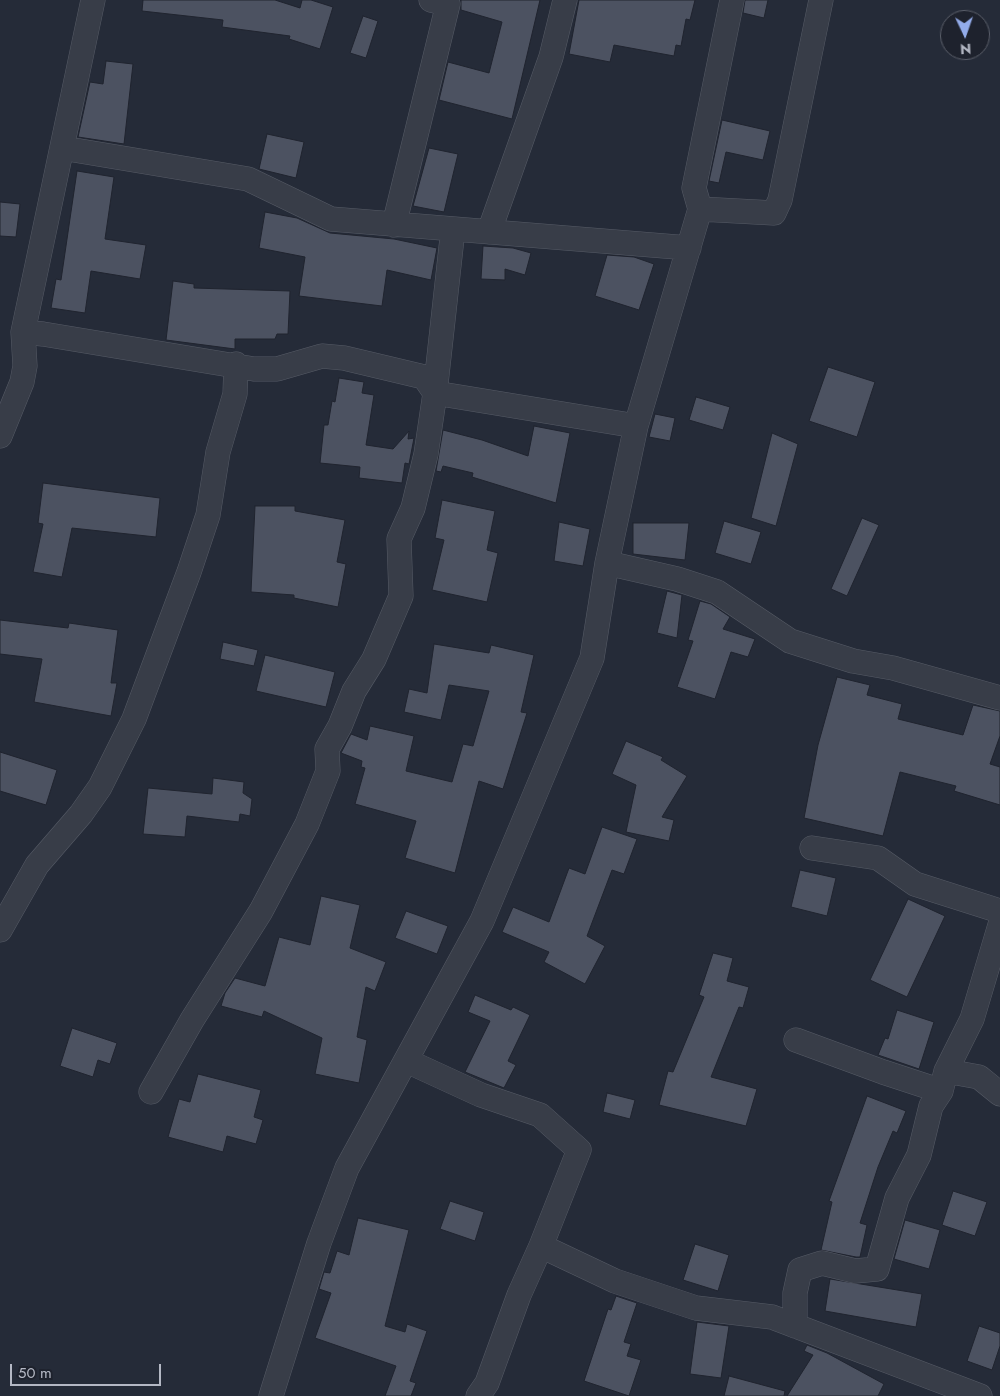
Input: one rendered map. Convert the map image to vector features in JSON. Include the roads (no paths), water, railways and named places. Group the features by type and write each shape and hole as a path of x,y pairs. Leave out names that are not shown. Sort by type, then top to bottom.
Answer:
{"street":[{"path":"0,436 22,382 25,366 22,332 93,0"},
{"path":"394,224 448,4 431,0"},
{"path":"489,232 551,57 565,0"},
{"path":"271,1396 319,1243 347,1168 482,921 592,658 607,563 636,426 700,209 694,188 732,0"},
{"path":"700,209 774,213 780,200 821,0"},
{"path":"62,148 248,179 331,219 689,248"},
{"path":"151,1092 211,989 261,911 307,824 328,771 327,749 340,726 354,690 374,659 401,596 399,539 413,508 426,454 435,393 453,230"},
{"path":"22,332 236,364 254,369 277,369 322,356 344,358 424,378 435,393 636,426"},
{"path":"0,930 37,865 81,814 100,787 134,719 186,582 208,515 218,452 235,394 236,364"},
{"path":"607,563 677,578 718,592 790,642 853,661 893,668 1000,698"},
{"path":"812,848 878,858 916,884 1000,911"},
{"path":"795,1326 795,1292 800,1270 822,1263 855,1271 877,1269 897,1198 919,1155 931,1106 972,1019 1000,925"},
{"path":"796,1040 883,1072 944,1081 979,1077 1000,1094"},
{"path":"407,1061 481,1095 540,1115 579,1150 541,1246 518,1295 487,1383 478,1396"},
{"path":"541,1246 615,1281 696,1308 772,1317 980,1396"}]}
